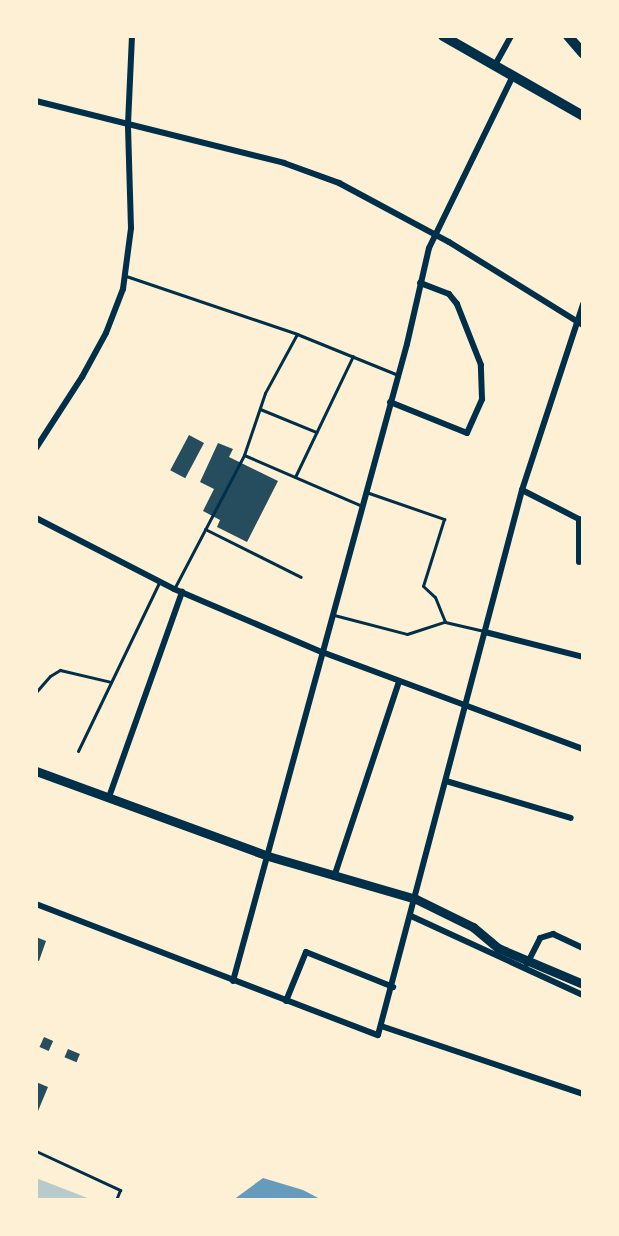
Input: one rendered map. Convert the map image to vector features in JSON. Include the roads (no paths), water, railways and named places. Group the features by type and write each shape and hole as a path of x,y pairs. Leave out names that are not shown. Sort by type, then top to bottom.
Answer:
{"main road":[{"path":"443,36 583,116"},
{"path":"568,36 583,53"},
{"path":"36,771 268,856 334,878 416,899 473,927 498,948 583,984"}],"street":[{"path":"36,448 106,333 125,275 131,228 128,124 132,36"},
{"path":"495,65 511,36"},
{"path":"232,981 398,375 420,283 436,235 513,76"},
{"path":"36,101 284,163 339,183 436,235 580,323"},
{"path":"390,402 467,433 482,399 481,364 457,304 449,294 420,283"},
{"path":"36,904 378,1035 393,987 522,490 580,323 583,304"},
{"path":"522,490 579,519 579,562"},
{"path":"36,518 174,589 322,652 583,749"},
{"path":"109,797 182,592"},
{"path":"486,632 583,657"},
{"path":"334,878 399,682"},
{"path":"446,781 571,818"},
{"path":"411,916 583,995"},
{"path":"526,967 540,938 553,934 583,948"},
{"path":"286,1001 306,952 393,987"},
{"path":"381,1026 583,1094"}],"lane":[{"path":"125,275 297,334 398,375"},
{"path":"174,589 244,455 260,409 297,334"},
{"path":"295,477 353,356"},
{"path":"260,409 316,432"},
{"path":"244,455 362,506"},
{"path":"365,491 444,519 423,586 435,597 445,622"},
{"path":"205,529 301,577"},
{"path":"78,751 159,581"},
{"path":"332,615 407,634 445,622 486,632"},
{"path":"36,692 50,676 60,670 111,682"},
{"path":"36,1151 120,1190 116,1200"}],"water":[{"path":"263,1178 303,1190 322,1200 233,1200"}]}
